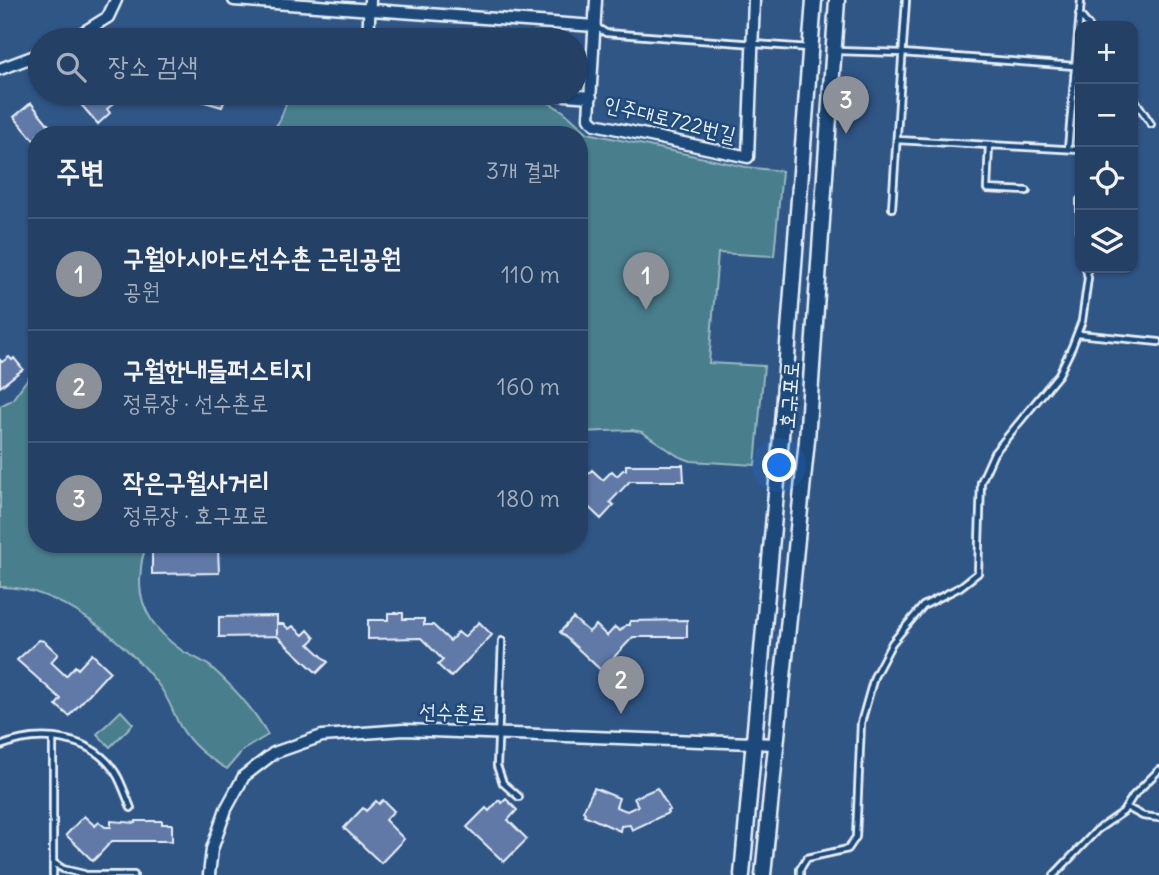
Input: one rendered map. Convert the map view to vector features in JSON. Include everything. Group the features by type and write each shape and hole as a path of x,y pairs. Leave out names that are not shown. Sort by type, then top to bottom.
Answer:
{"main road":[{"name":"호구포로","path":"742,875 781,437 814,0"},
{"name":"호구포로","path":"763,875 807,440 837,0"}],"street":[{"path":"90,28 108,17 116,0"},
{"path":"234,0 362,11 370,5 595,26"},
{"name":"인주대로722번길","path":"596,0 589,118 595,124 748,157 752,44"},
{"path":"752,44 754,0"},
{"path":"369,28 370,5"},
{"path":"0,69 28,58"},
{"name":"선수촌로","path":"209,875 212,849 226,808 244,776 274,752 322,736 404,730 777,744"}],"lane":[{"path":"892,208 906,0"},
{"path":"1078,21 1081,0"},
{"path":"1079,14 1084,21"},
{"path":"595,26 606,33 811,48"},
{"path":"833,50 1075,66 1068,149"},
{"path":"1138,104 1151,124"},
{"path":"897,140 1075,150"},
{"path":"989,145 987,189 1027,191"},
{"path":"800,875 800,869 807,858 848,849 856,837 861,723 874,677 892,643 923,606 960,587 978,573 981,482 994,453 1059,374 1077,334 1087,273"},
{"path":"1077,334 1159,342"},
{"path":"502,641 499,774 503,783 520,797"},
{"path":"0,746 26,738 53,738 70,739 89,747 108,762 118,776 131,808"},
{"path":"53,738 53,875"},
{"path":"1054,875 1097,830 1123,812 1133,796 1159,770"},
{"path":"1126,807 1143,816 1159,817"},
{"path":"53,863 63,869 85,875 134,875"}],"green space":[{"path":"286,105 552,105 580,126 276,126"},
{"path":"588,133 746,167 782,171 774,256 718,253 709,363 764,366 755,465 691,461 678,456 642,432 588,432"},
{"path":"28,378 28,553 144,553 141,592 143,603 153,622 175,646 209,666 228,683 250,708 268,735 243,750 227,769 195,745 180,726 160,687 110,636 90,620 45,596 22,589 0,587 0,406 12,400"},
{"path":"121,711 133,724 110,747 97,734"}],"building":[{"path":"29,105 33,105 50,126 28,126 28,133 14,117"},
{"path":"81,105 112,105 107,109 110,113 98,124"},
{"path":"9,357 12,360 14,358 23,369 0,387 0,360 2,362"},
{"path":"626,465 683,465 684,481 630,481 610,502 614,505 601,519 588,507 588,474 592,470 603,480 612,471 617,476 626,470"},
{"path":"152,553 218,553 219,573 152,574"},
{"path":"388,613 403,613 403,619 424,619 424,625 433,625 450,641 458,632 464,637 479,622 492,635 451,677 438,665 443,660 421,638 368,639 368,620 388,620"},
{"path":"277,616 277,636 219,637 219,617"},
{"path":"573,618 589,632 596,625 607,636 615,627 620,631 630,625 630,621 687,620 687,637 633,637 614,657 618,661 605,674 560,632"},
{"path":"277,624 283,624 289,629 293,626 303,635 308,630 315,638 309,644 328,662 317,673 277,636"},
{"path":"39,640 44,641 58,654 51,662 66,676 75,666 78,669 92,654 110,671 69,716 56,705 61,699 17,660"},
{"path":"594,788 619,798 616,807 627,811 638,806 634,798 657,788 670,810 632,830 630,825 621,826 620,831 584,815 583,811"},
{"path":"506,799 517,810 508,820 527,839 504,862 467,827 486,808 489,811 499,800 502,803"},
{"path":"383,800 394,811 385,820 404,839 381,863 344,828 363,808 366,811 376,801 379,804"},
{"path":"84,816 95,826 99,822 105,827 111,827 111,821 162,821 162,824 172,824 172,841 112,841 93,861 66,835"}],"place":[{"name":"작은구월사거리","path":"846,134"},
{"name":"구월아시아드선수촌 근린공원","path":"646,310"},
{"name":"구월한내들퍼스티지","path":"621,714"}]}
